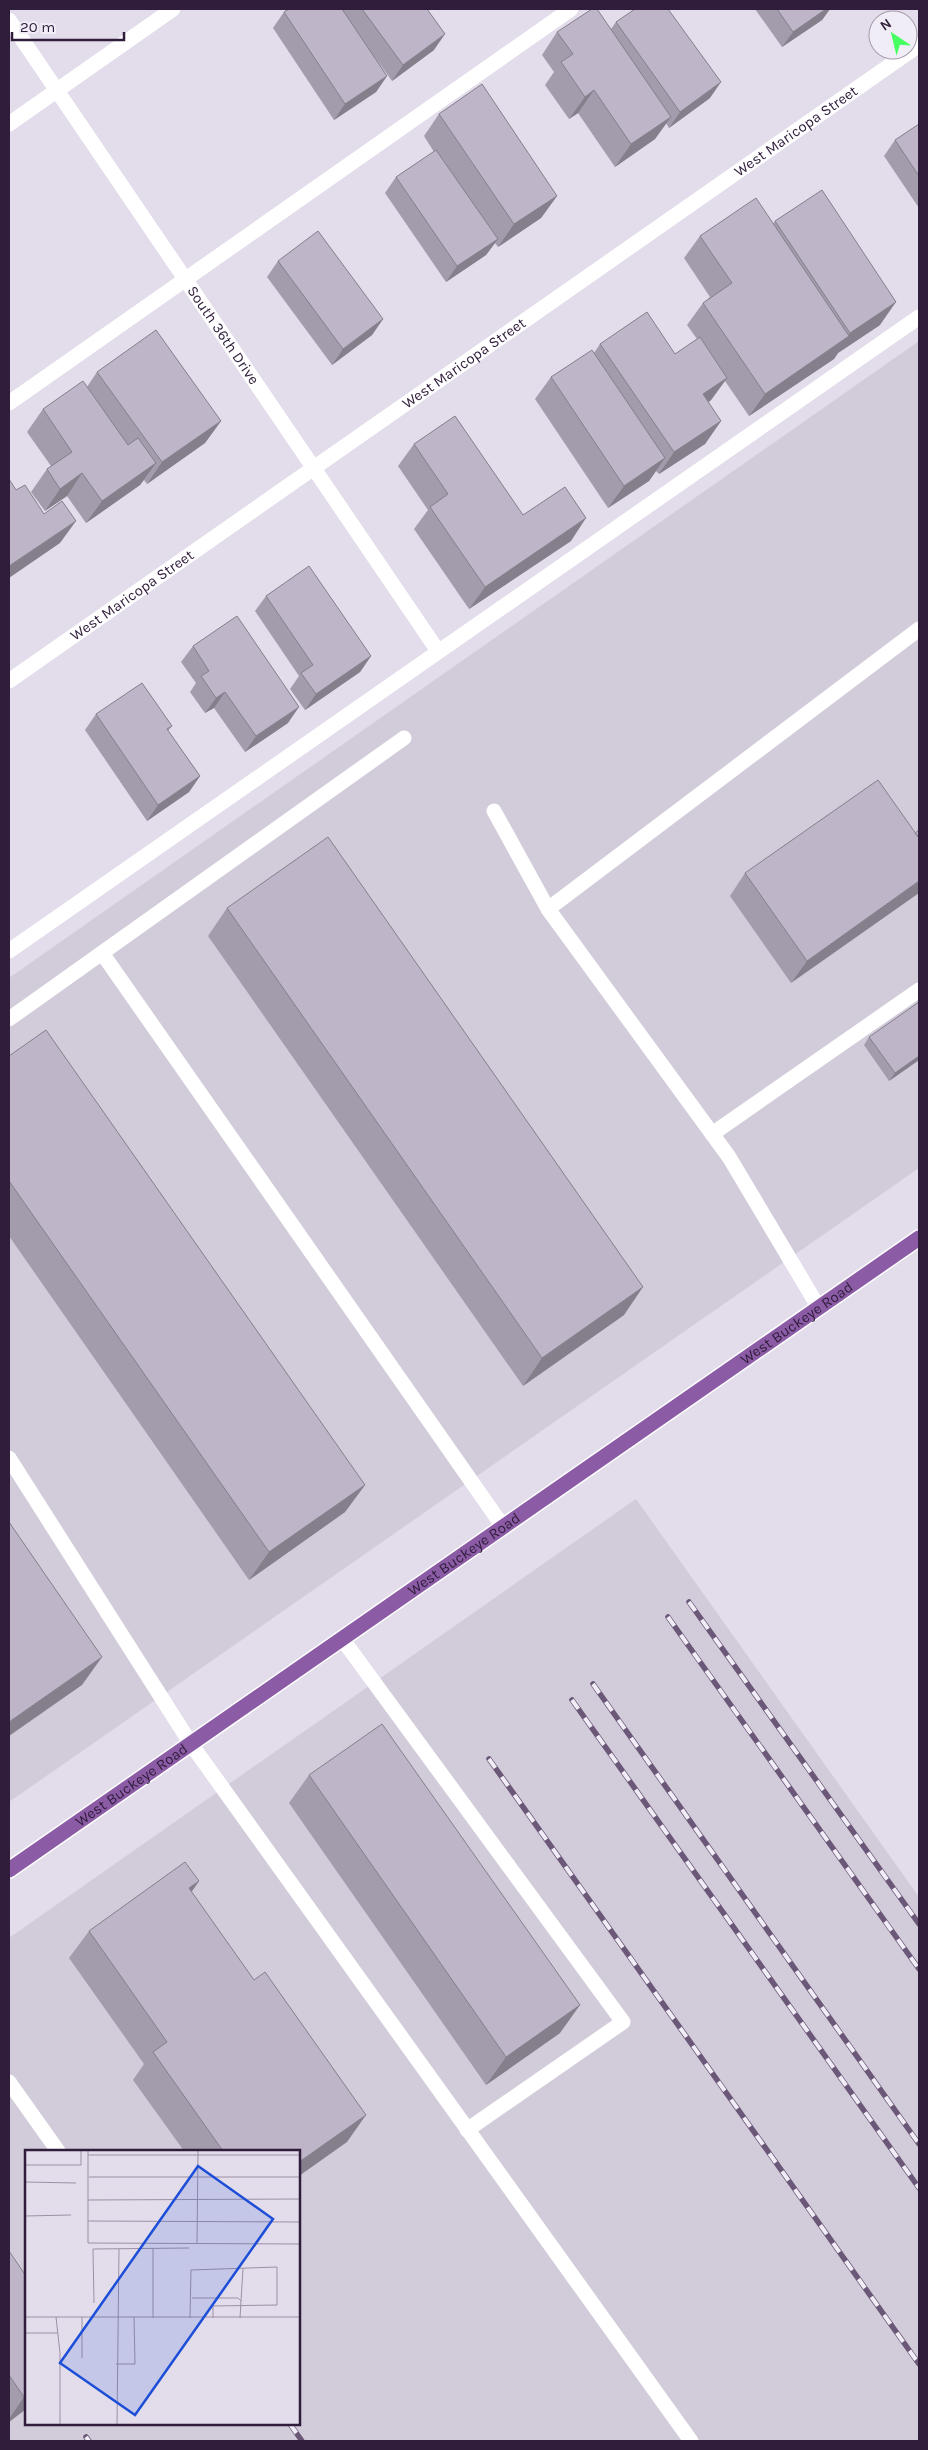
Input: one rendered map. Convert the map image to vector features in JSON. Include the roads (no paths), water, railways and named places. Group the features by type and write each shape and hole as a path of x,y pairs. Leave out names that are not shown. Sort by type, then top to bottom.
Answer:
{"main road":[{"name":"West Buckeye Road","path":"9,1870 343,1640 919,1238"}],"street":[{"path":"9,124 174,9"},
{"path":"9,403 571,9"},
{"name":"South 36th Drive","path":"9,20 438,650"},
{"name":"West Maricopa Street","path":"9,681 919,45"},
{"path":"9,951 438,650 919,317"},
{"path":"548,909 919,629"},
{"path":"9,1019 404,738"},
{"path":"494,811 548,909 729,1157 819,1308"},
{"path":"102,953 504,1528"},
{"path":"712,1134 919,990"},
{"path":"9,1458 191,1744 691,2441"},
{"path":"343,1640 623,2022 467,2130"},
{"path":"9,2082 57,2150"}],"railway":[{"path":"689,1602 919,1924"},
{"path":"668,1617 919,1969"},
{"path":"593,1684 919,2144"},
{"path":"572,1700 919,2188"},
{"path":"489,1759 919,2364"},
{"path":"291,2425 302,2441"},
{"path":"86,2437 89,2441"}]}
